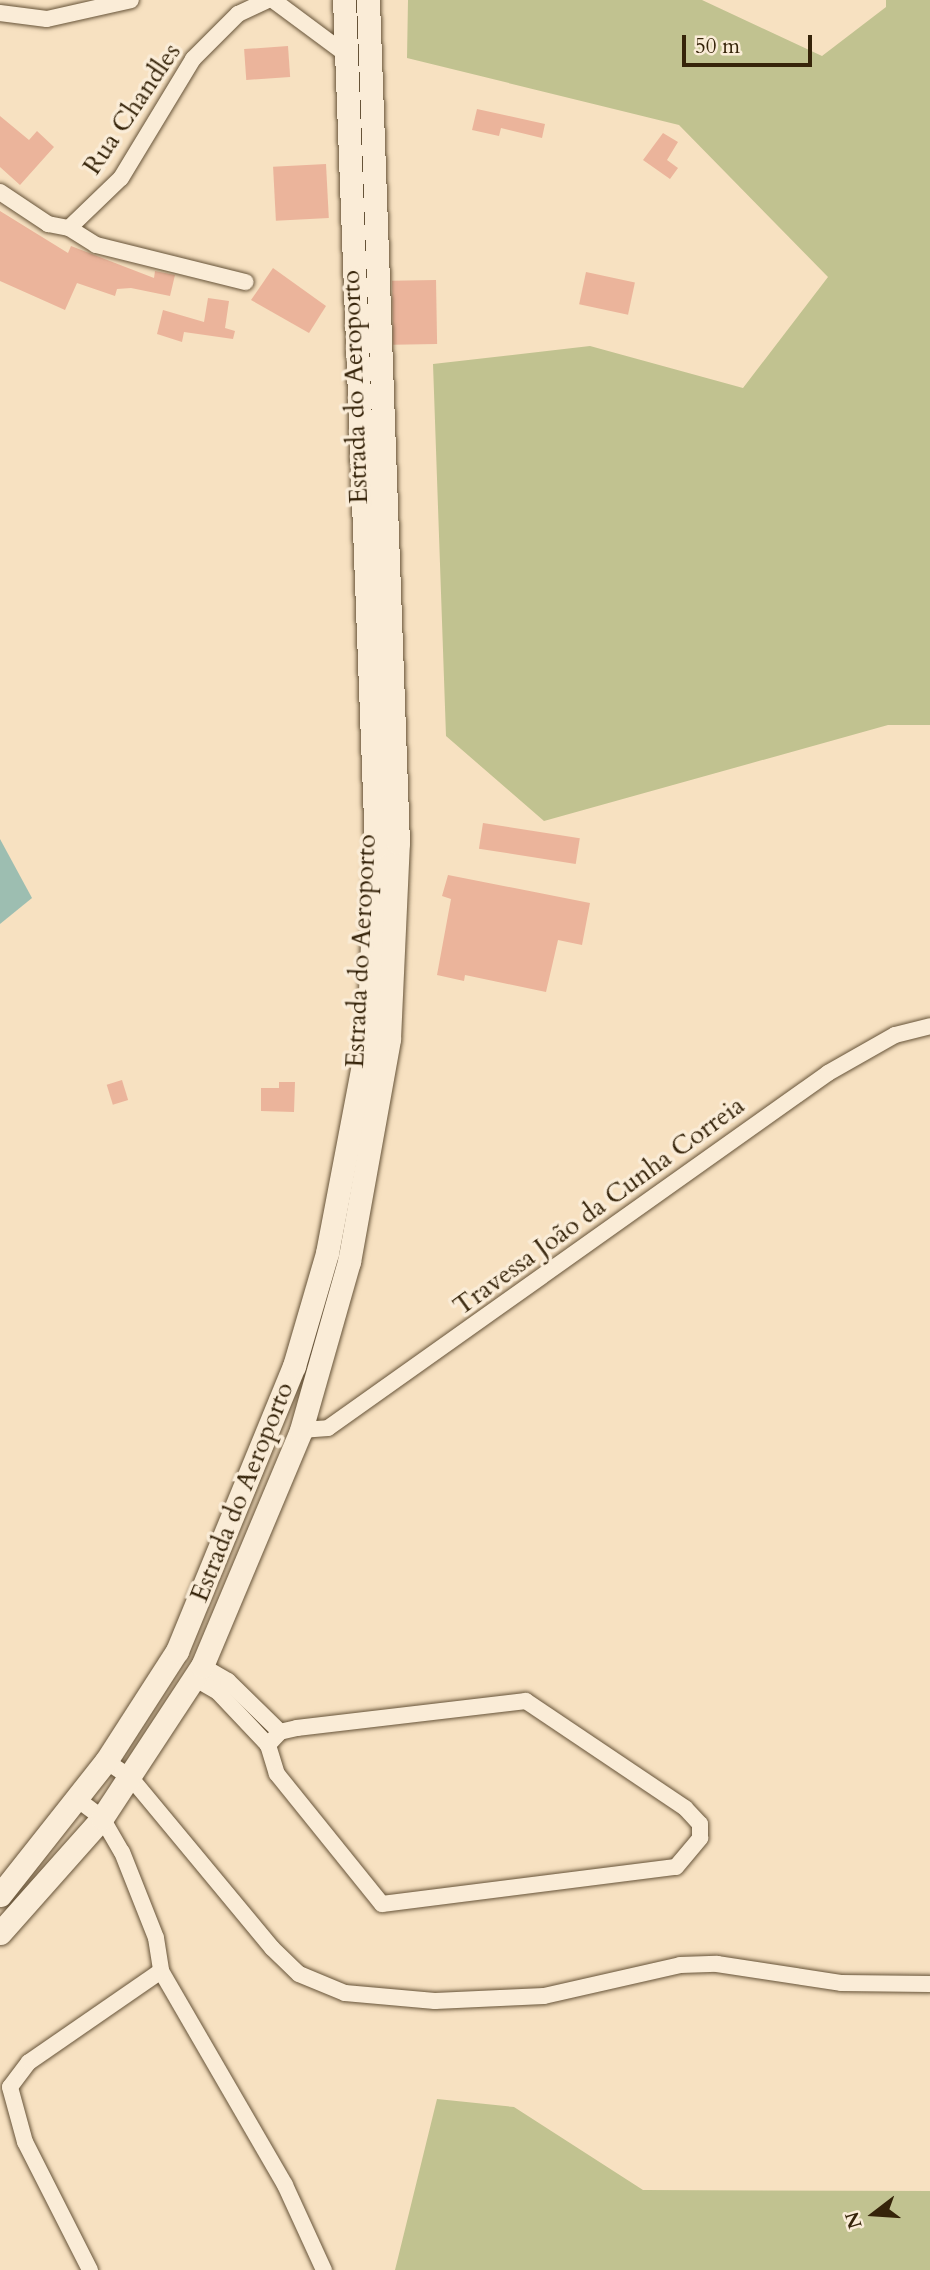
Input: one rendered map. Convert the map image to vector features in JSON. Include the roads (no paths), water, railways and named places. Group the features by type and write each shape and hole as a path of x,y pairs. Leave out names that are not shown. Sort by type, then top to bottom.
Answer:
{"main road":[{"name":"Estrada do Aeroporto","path":"0,1895 106,1761 177,1651 294,1366 327,1253 369,1039 376,847 344,0"},
{"name":"Estrada do Aeroporto","path":"0,1933 102,1818 131,1779 198,1672 301,1430 349,1262 389,1039 398,843 368,0"}],"street":[{"path":"0,13 47,19 131,0"},
{"path":"271,0 347,55"},
{"name":"Rua Chandles","path":"69,229 121,178 194,59 239,14 271,0"},
{"path":"0,192 48,224 69,229 96,245 245,282"},
{"name":"Travessa João da Cunha Correia","path":"301,1430 340,1420 828,1073 895,1035 930,1026"},
{"path":"198,1672 228,1681 280,1732"},
{"path":"198,1672 268,1745 277,1774 382,1904 676,1867 700,1838 699,1824 685,1808 526,1702 280,1732 268,1745"},
{"path":"106,1761 131,1779 272,1948 299,1974 345,1993 435,2001 544,1996 680,1965 717,1964 841,1983 930,1984"},
{"path":"77,1799 102,1818 138,1887 161,1971 279,2173 324,2270"},
{"path":"90,2270 24,2141 10,2087 29,2062 161,1971"}]}
